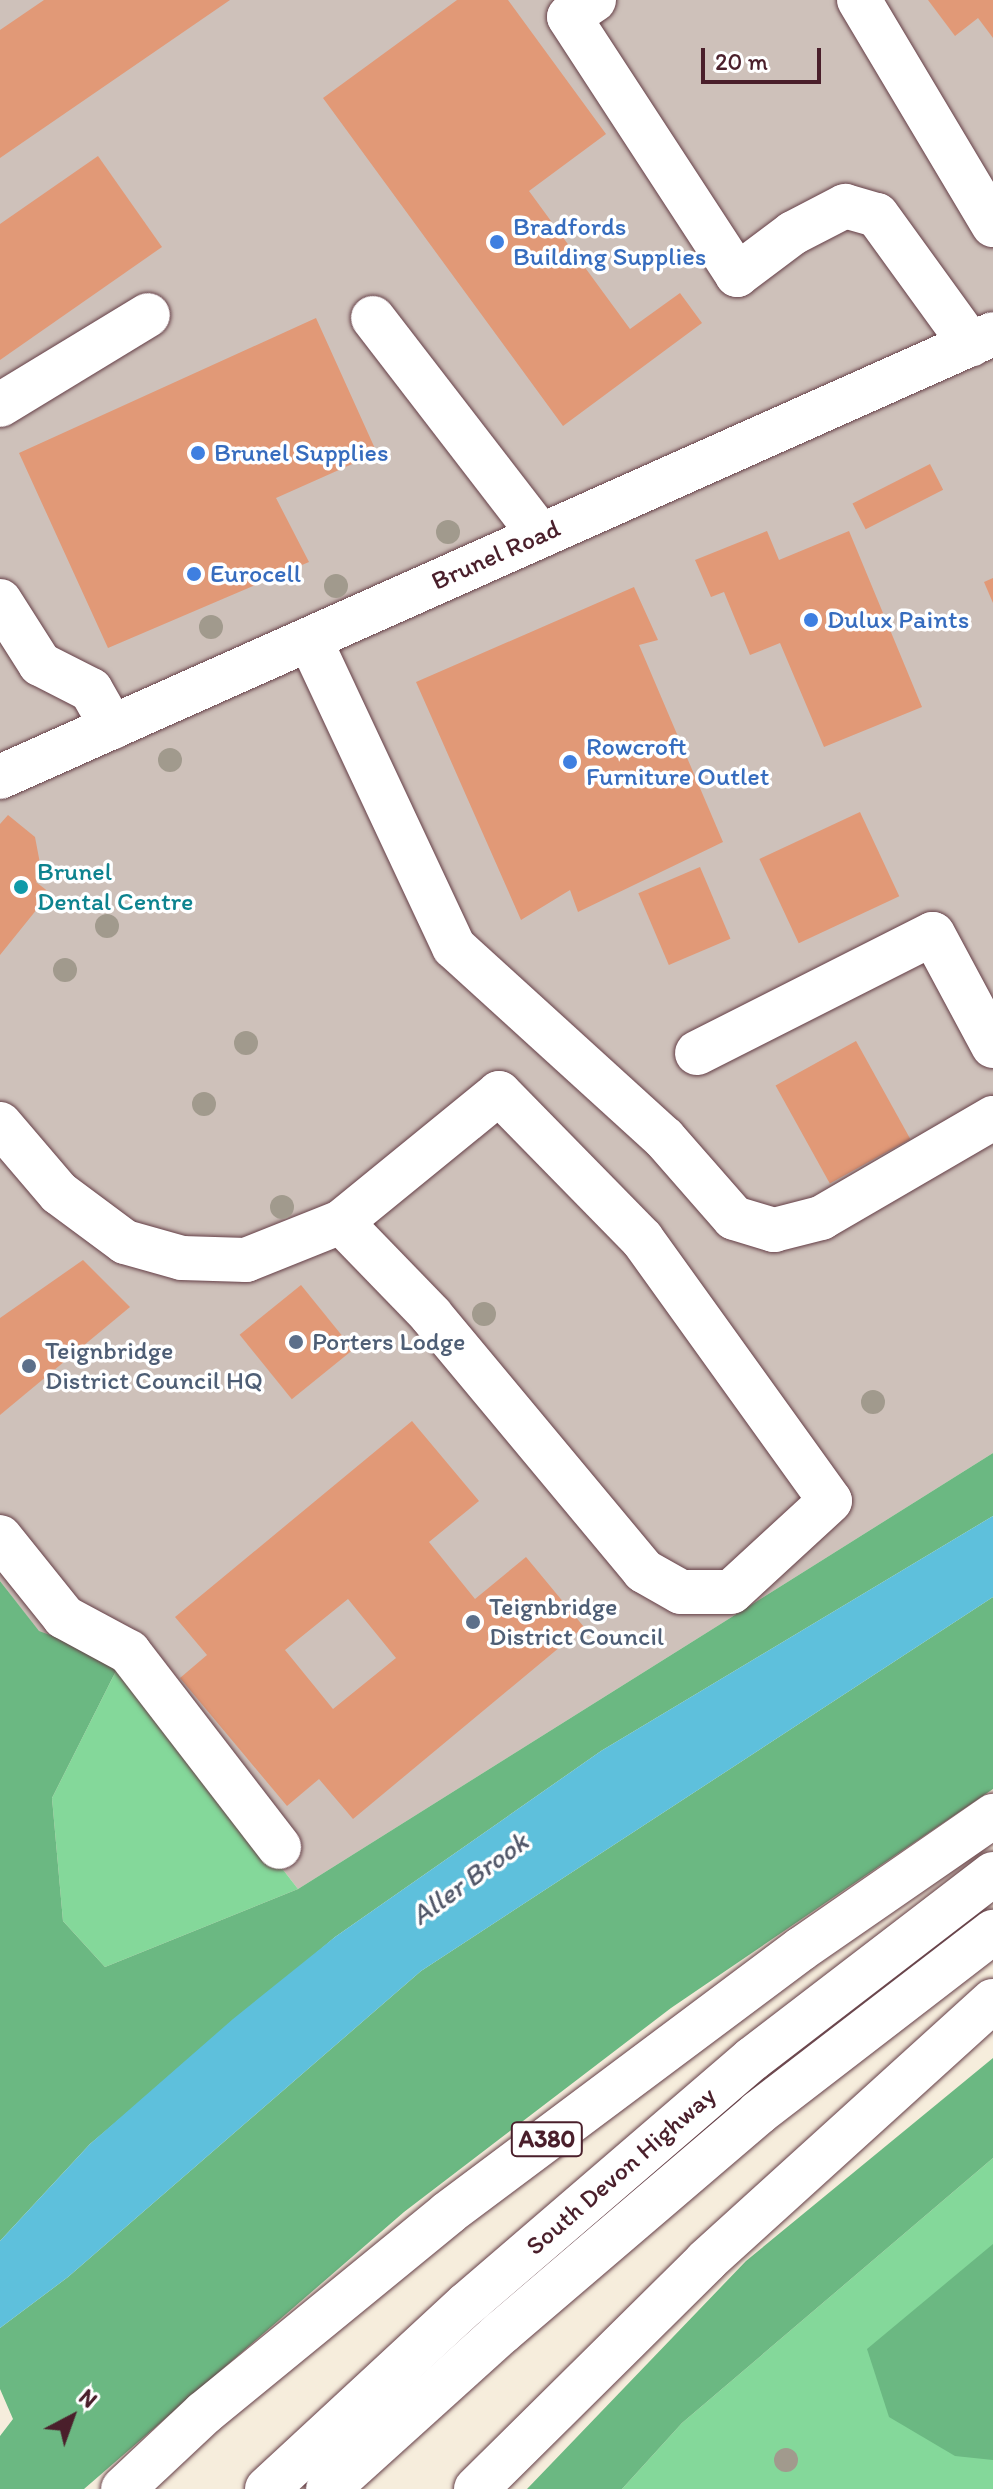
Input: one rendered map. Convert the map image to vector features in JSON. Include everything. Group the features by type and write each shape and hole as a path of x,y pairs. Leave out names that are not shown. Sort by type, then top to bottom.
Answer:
{"main road":[{"path":"594,0 569,17 737,275 793,233 845,206 877,215 982,340"},
{"path":"859,0 993,225"},
{"path":"0,405 148,315"},
{"path":"373,318 540,535"},
{"name":"Brunel Road","path":"0,777 982,340"},
{"path":"0,601 40,664 91,690 112,727"},
{"path":"310,640 454,947 664,1138 734,1218 774,1230 821,1218 993,1118"},
{"path":"697,1053 933,934 993,1046"},
{"path":"0,1124 59,1193 125,1242 182,1258 246,1260 341,1222 499,1093 642,1239 830,1501 731,1592 681,1592 656,1578 644,1571 431,1315 341,1222"},
{"path":"0,1537 64,1617 129,1652 279,1847"},
{"name":"A380","path":"123,2489 204,2413 448,2213 801,1949 993,1816"},
{"name":"South Devon Highway","path":"267,2489 467,2304 752,2059 993,1874"},
{"name":"South Devon Highway","path":"328,2489 758,2113 993,1932"},
{"path":"476,2489 706,2261 993,2001"}],"shaded area":[{"path":"0,0 993,0 993,1453 298,1889 122,1661 39,1632 0,1581"}],"green space":[{"path":"993,1453 993,1516 601,1751 335,1937 90,2144 0,2241 0,1581 39,1631 121,1661 52,1798 63,1921 105,1967 298,1889"},
{"path":"993,1597 993,1789 671,2008 404,2212 84,2489 0,2489 0,2436 13,2419 0,2389 0,2328 68,2277 421,1971"},
{"path":"121,1661 298,1889 105,1967 63,1921 52,1798"},
{"path":"993,2058 993,2158 682,2423 622,2489 527,2489 746,2261"},
{"path":"993,2158 993,2489 622,2489 682,2423"},
{"path":"993,2244 993,2460 955,2456 889,2417 867,2349"}],"water":[{"name":"Aller Brook","path":"993,1516 993,1597 421,1971 68,2277 0,2328 0,2241 90,2144 233,2019 335,1937 601,1751"}],"building":[{"path":"44,0 230,0 0,158 0,30"},
{"name":"Bradfords Building Supplies","path":"457,0 508,0 606,134 529,191 630,329 680,293 702,323 563,426 323,98"},
{"path":"928,0 993,0 993,38 978,18 955,36"},
{"path":"98,156 162,247 0,360 0,224"},
{"name":"Brunel Supplies","path":"316,318 377,453 276,498 309,562 108,648 19,453"},
{"path":"930,464 943,490 866,529 852,503"},
{"name":"Dulux Paints","path":"767,531 779,560 849,531 922,707 824,747 780,643 750,655 724,592 711,597 695,560"},
{"path":"993,578 993,603 984,582"},
{"name":"Rowcroft Furniture Outlet","path":"634,587 658,640 639,645 723,842 578,912 570,890 521,920 416,682"},
{"path":"860,812 899,896 799,943 759,859"},
{"name":"Brunel Dental Centre","path":"8,815 35,837 42,874 36,882 50,893 0,955 0,824"},
{"path":"700,867 730,939 669,965 638,893"},
{"path":"856,1041 910,1139 830,1184 776,1086"},
{"name":"Teignbridge District Council HQ","path":"83,1260 130,1307 0,1415 0,1318"},
{"name":"Porters Lodge","path":"301,1285 353,1350 292,1399 240,1335"},
{"name":"Teignbridge District Council","path":"412,1421 479,1501 429,1542 475,1599 526,1557 584,1627 353,1819 319,1779 287,1806 180,1678 207,1655 175,1617","holes":["348,1599 396,1658 333,1709 285,1650"]}],"place":[{"name":"Bradfords Building Supplies","path":"497,242"},
{"name":"Brunel Supplies","path":"198,453"},
{"name":"Eurocell","path":"194,574"},
{"name":"Dulux Paints","path":"811,620"},
{"name":"Rowcroft Furniture Outlet","path":"570,762"},
{"name":"Brunel Dental Centre","path":"21,887"},
{"name":"Porters Lodge","path":"296,1342"},
{"name":"Teignbridge District Council HQ","path":"29,1366"},
{"name":"Teignbridge District Council","path":"473,1622"}]}
